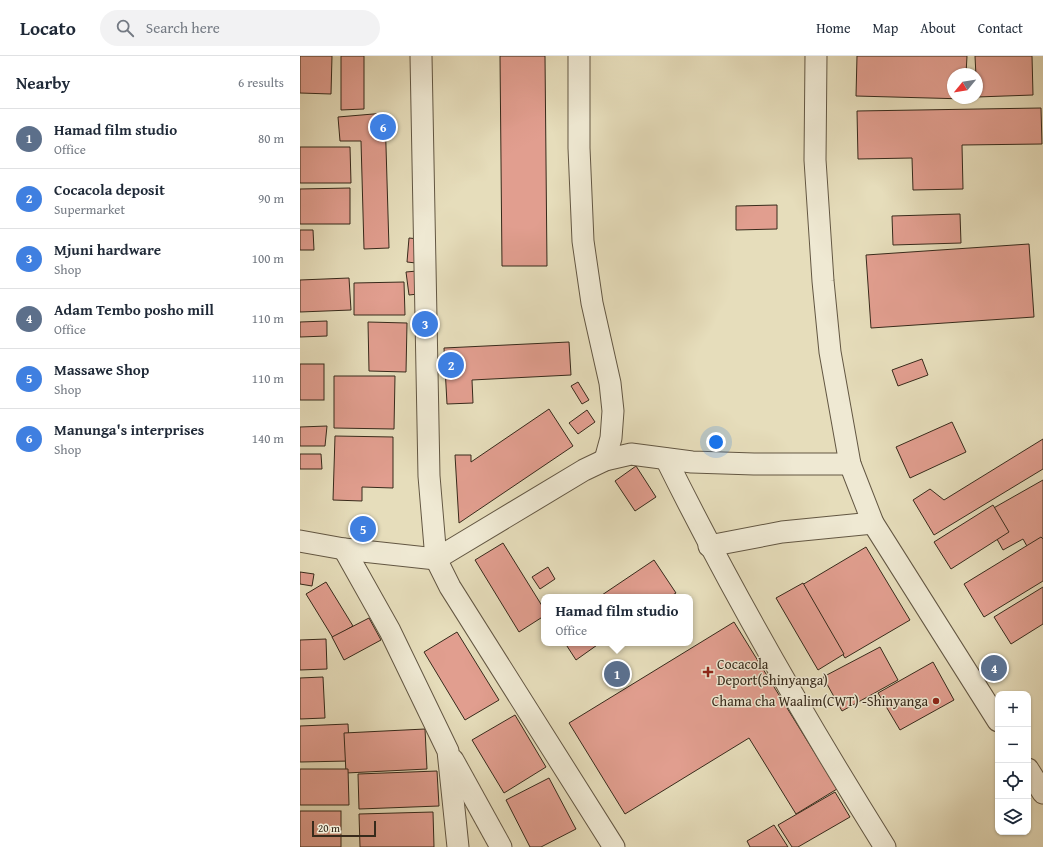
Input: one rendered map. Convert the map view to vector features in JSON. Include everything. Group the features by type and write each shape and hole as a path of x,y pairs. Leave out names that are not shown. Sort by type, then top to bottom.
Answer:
{"street":[{"path":"421,56 429,476 436,559 450,587 472,624 614,847"},
{"path":"580,56 579,148 583,241 592,303 610,382 613,411 611,438 605,460"},
{"path":"816,56 815,160 823,282 830,352 850,464 874,522 995,716"},
{"path":"300,541 344,549 436,559 584,470 605,460 631,454 692,462 747,464 850,464"},
{"path":"666,459 709,546 789,688 885,847"},
{"path":"709,546 782,532 874,522"},
{"path":"344,549 390,631 448,751 501,847"},
{"path":"448,751 458,847"},
{"path":"1031,774 1043,793"}],"building":[{"path":"300,56 332,56 331,94 300,93"},
{"path":"341,56 364,56 364,109 341,110"},
{"path":"500,56 545,56 547,266 502,266"},
{"path":"857,56 967,56 966,68 947,68 947,98 856,96"},
{"path":"975,56 1032,56 1033,95 983,97 983,68 976,68"},
{"path":"1041,108 1042,144 962,145 963,189 913,190 912,158 858,159 857,111"},
{"path":"385,113 389,248 364,249 361,141 340,141 338,117"},
{"path":"300,147 350,147 351,183 300,183"},
{"path":"350,188 350,224 300,224 300,189"},
{"path":"777,205 777,229 736,230 736,206"},
{"path":"960,214 961,243 893,245 892,216"},
{"path":"300,230 313,230 314,250 300,250"},
{"path":"409,238 419,239 416,263 407,262"},
{"path":"1029,244 1034,317 871,328 866,255"},
{"path":"417,271 418,294 409,295 406,272"},
{"path":"349,278 351,310 300,312 300,280"},
{"path":"404,282 405,315 354,315 354,283"},
{"path":"327,321 327,336 300,337 300,322"},
{"path":"368,322 407,323 406,372 369,371"},
{"path":"569,342 571,375 472,380 473,403 447,404 444,348"},
{"path":"922,359 928,375 898,386 892,370"},
{"path":"300,364 324,364 324,400 300,400"},
{"path":"334,376 395,376 394,429 334,428"},
{"path":"578,382 589,400 582,404 571,386"},
{"path":"549,409 573,446 459,523 455,455 471,455 471,462"},
{"path":"587,410 595,422 578,434 569,423"},
{"path":"952,422 966,452 910,478 896,447"},
{"path":"327,426 325,446 300,446 300,427"},
{"path":"335,436 393,437 393,488 362,487 362,501 333,500"},
{"path":"1043,439 1043,469 934,535 913,500 930,489 944,500"},
{"path":"300,454 321,454 322,469 300,469"},
{"path":"636,466 656,497 635,511 615,481"},
{"path":"1043,480 1043,575 1023,539 1003,550 983,514"},
{"path":"993,505 1009,532 951,569 934,542"},
{"path":"1041,537 1043,539 1043,581 984,617 964,584"},
{"path":"503,543 541,604 541,618 519,632 475,560"},
{"path":"866,547 910,620 845,658 802,585"},
{"path":"654,560 676,593 674,594 603,594"},
{"path":"548,567 555,579 540,589 532,577"},
{"path":"300,572 314,574 312,586 300,584"},
{"path":"326,582 353,626 333,638 306,594"},
{"path":"803,583 844,654 818,670 776,598"},
{"path":"1043,587 1043,624 1011,644 994,617"},
{"path":"369,618 381,640 344,660 332,637"},
{"name":"Cocacola Deport(Shinyanga)","path":"734,622 837,789 796,814 749,738 625,814 569,723"},
{"path":"457,632 499,700 465,720 424,652"},
{"path":"326,639 327,669 300,670 300,640"},
{"path":"567,646 596,646 576,660"},
{"path":"880,647 898,680 842,711 823,677"},
{"path":"933,662 954,700 900,730 878,693"},
{"path":"323,677 325,718 300,719 300,678"},
{"path":"515,715 546,767 504,793 472,740"},
{"path":"348,724 350,761 300,762 300,726"},
{"path":"425,729 427,769 346,773 344,733"},
{"path":"300,769 348,769 349,805 300,805"},
{"path":"437,771 439,806 359,809 358,774"},
{"path":"549,778 576,829 541,847 530,847 506,800"},
{"path":"835,792 850,817 798,847 792,847 778,825"},
{"path":"300,811 341,811 341,847 300,847"},
{"path":"433,812 434,847 360,847 359,814"},
{"path":"774,825 788,847 750,847 747,841"}],"place":[{"name":"Manunga's interprises","path":"383,127"},
{"name":"Mjuni hardware","path":"425,324"},
{"name":"Cocacola deposit","path":"451,365"},
{"name":"Massawe Shop","path":"363,529"},
{"name":"Adam Tembo posho mill","path":"994,668"},
{"name":"Cocacola Deport(Shinyanga)","path":"708,672"},
{"name":"Hamad film studio","path":"617,674"},
{"name":"Chama cha Waalim(CWT) -Shinyanga","path":"936,701"}]}
